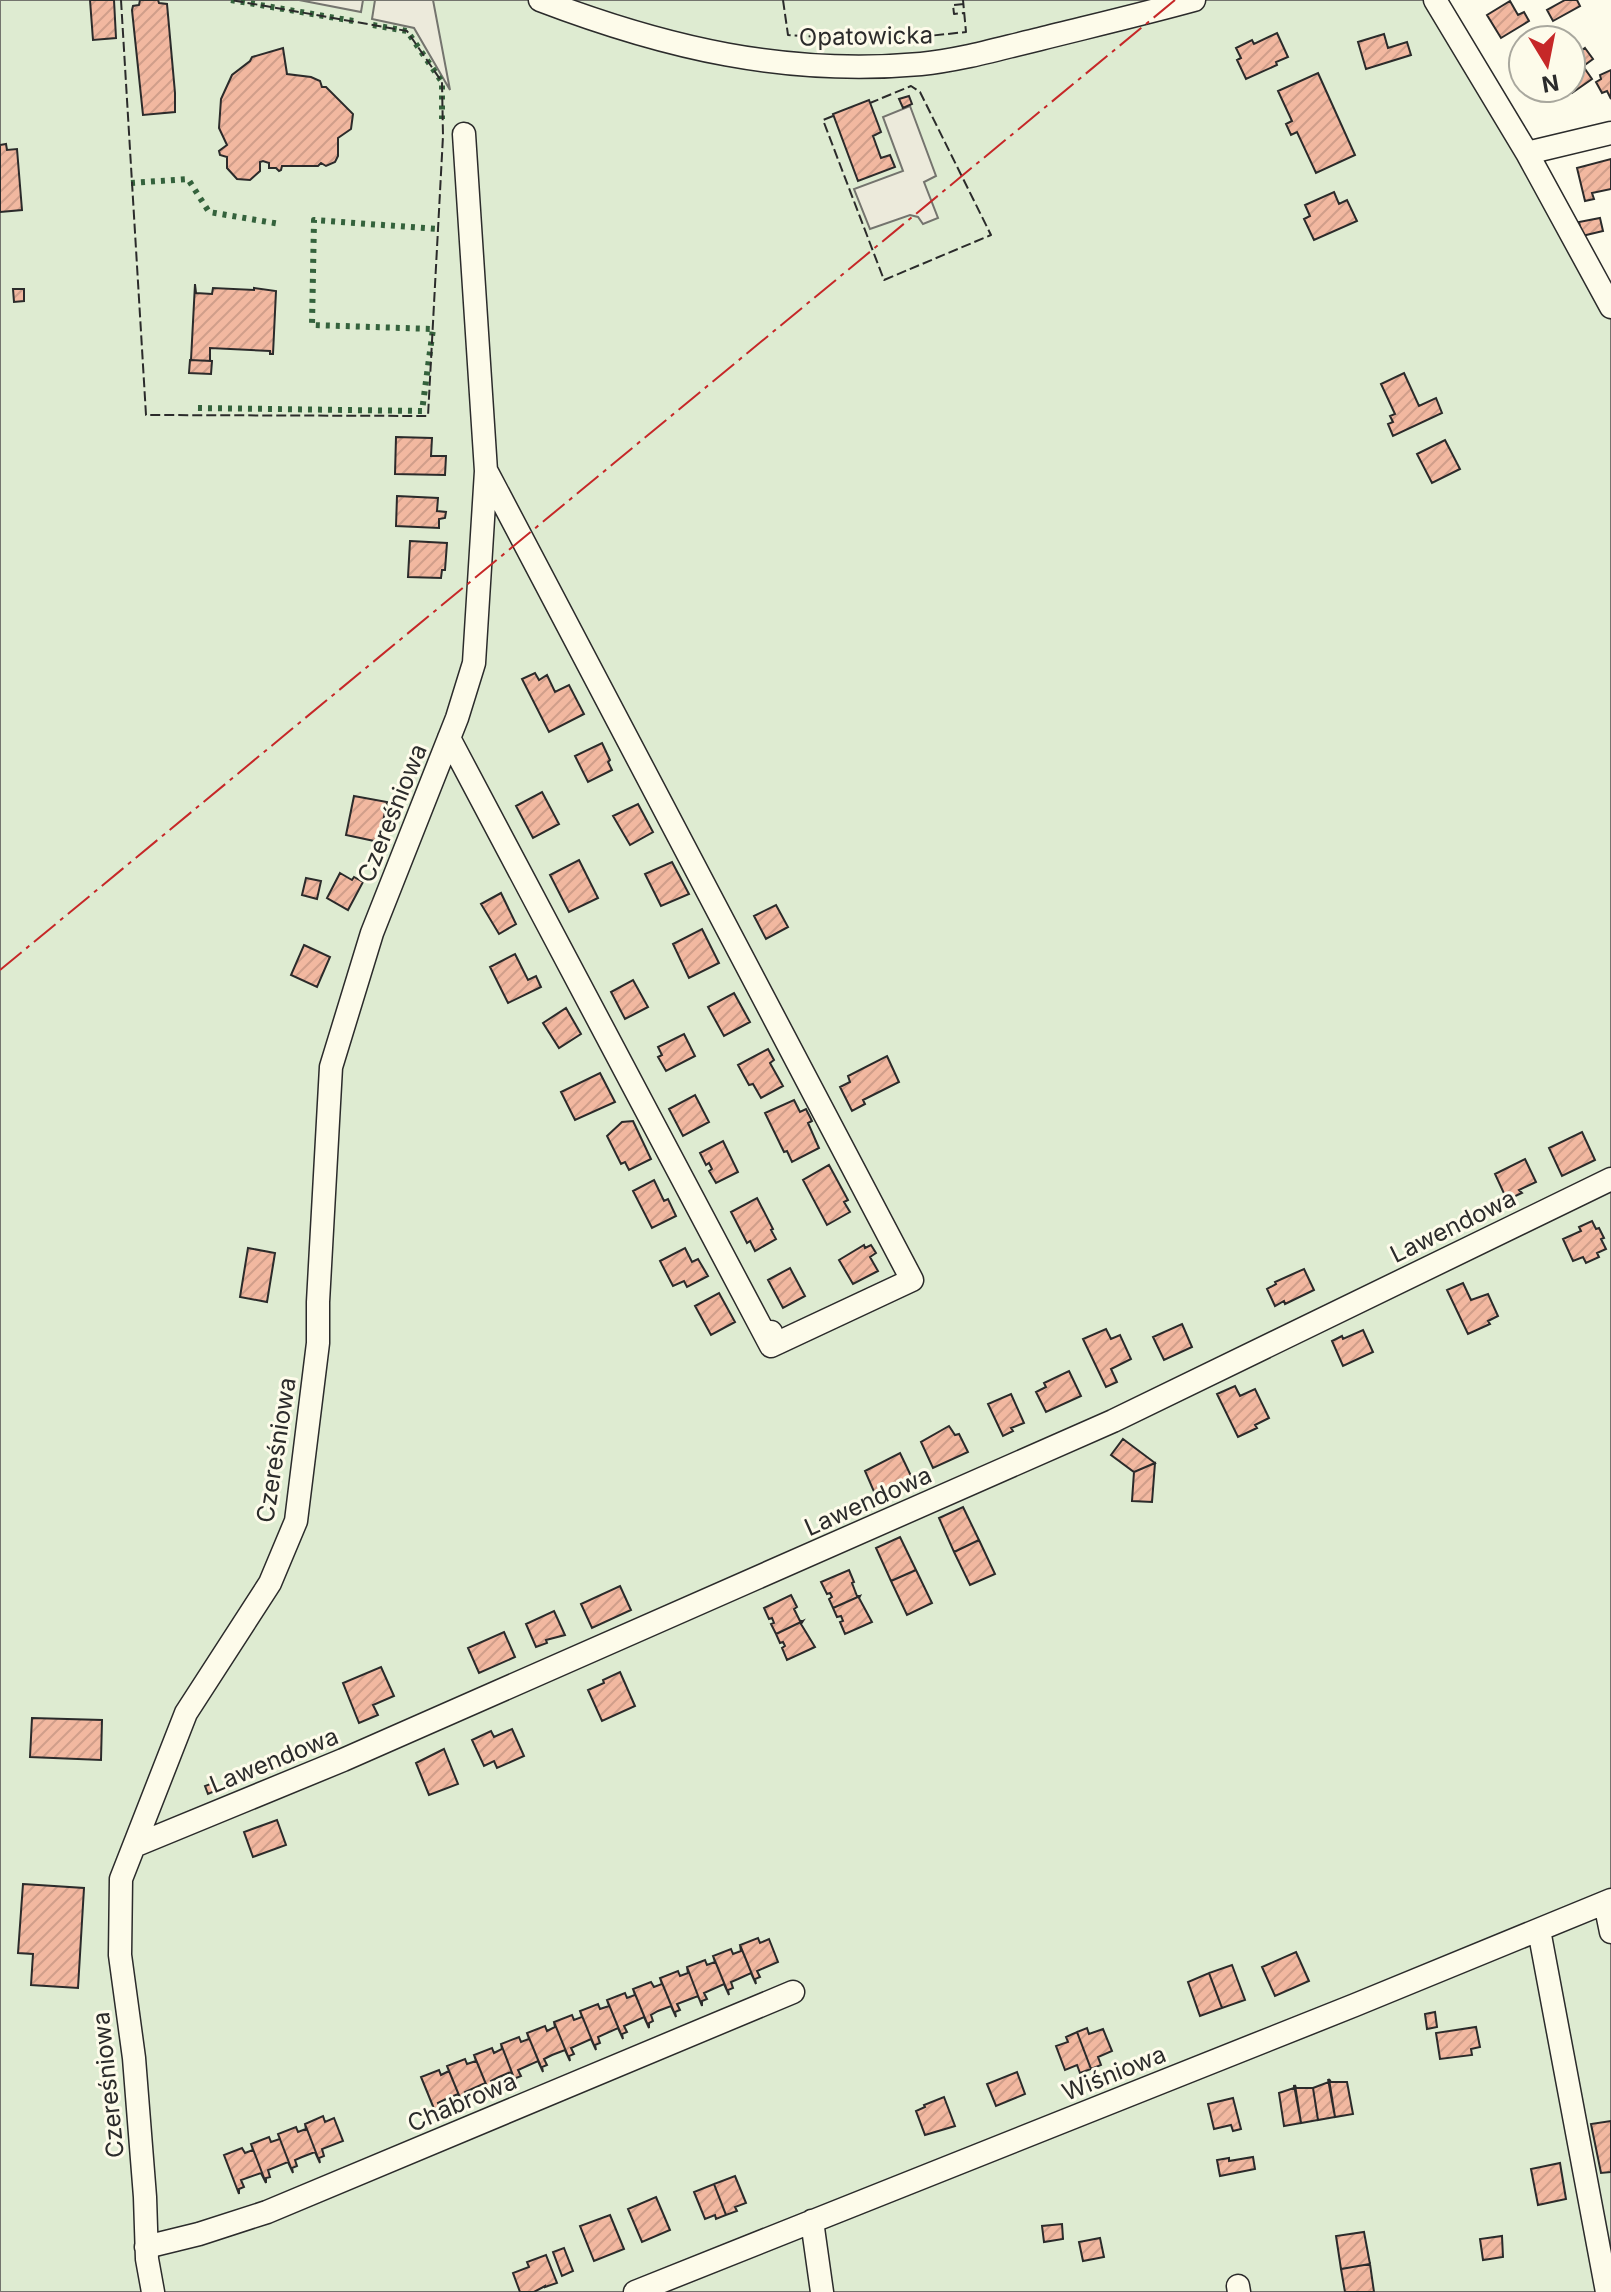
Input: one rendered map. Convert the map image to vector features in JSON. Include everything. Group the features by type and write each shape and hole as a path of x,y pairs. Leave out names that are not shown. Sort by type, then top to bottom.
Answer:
{"street":[{"name":"Opatowicka","path":"540,0 651,38 724,55 785,64 832,66 921,64 964,58 1194,0"},
{"path":"1435,0 1527,153 1611,307"},
{"path":"1527,153 1611,133"},
{"name":"Czereśniowa","path":"153,2292 146,2247 134,2058 120,1955 121,1879 186,1713 270,1583 296,1521 318,1343 331,1067 372,933 449,738 474,663 486,471 464,134"},
{"name":"Czereśniowa","path":"449,738 771,1339 912,1280 486,471"},
{"name":"Lawendowa","path":"134,1846 358,1754 1113,1421 1611,1179"},
{"path":"1608,1902 1611,1932"},
{"name":"Wiśniowa","path":"635,2292 1608,1902"},
{"path":"1539,1930 1607,2292"},
{"name":"Chabrowa","path":"146,2247 267,2212 793,1992"},
{"path":"812,2221 822,2292"}],"green space":[{"path":"0,0 1428,0 1611,291 1611,2292 0,2292"}],"shaded area":[{"path":"299,0 363,0 361,12"},
{"path":"375,0 433,0 450,90 414,28 372,19"},
{"path":"910,106 936,176 924,182 938,218 923,224 918,217 910,215 870,229 854,189 903,171 883,117"}],"building":[{"path":"90,0 114,0 116,38 93,40"},
{"path":"140,0 158,0 167,4 175,112 143,115 132,10"},
{"path":"1565,0 1577,0 1580,6 1553,21 1547,10"},
{"path":"1510,1 1518,15 1524,12 1529,21 1507,24 1507,34 1501,38 1487,15"},
{"path":"1277,33 1288,57 1246,79 1237,60 1241,58 1236,48 1252,40 1254,44"},
{"path":"1384,34 1388,48 1407,42 1411,55 1366,69 1358,42"},
{"path":"283,48 287,74 320,81 322,87 326,87 353,114 351,129 338,138 338,156 335,162 326,166 321,163 318,166 282,166 279,171 269,168 269,163 263,161 260,162 260,171 250,180 237,179 227,168 227,157 220,155 219,151 227,145 219,128 221,99 232,75 252,57"},
{"path":"1611,70 1611,99 1607,91 1602,93 1596,82 1601,79 1600,75"},
{"path":"1318,73 1355,155 1316,173 1297,132 1291,135 1286,124 1292,121 1278,91"},
{"path":"909,96 912,104 903,108 899,99"},
{"path":"869,100 881,132 873,136 881,158 890,155 895,167 858,181 833,114"},
{"path":"6,144 7,150 17,149 22,210 0,212 0,145"},
{"path":"1611,159 1611,189 1592,193 1594,199 1585,201 1577,168"},
{"path":"1334,192 1339,204 1347,200 1357,221 1314,240 1304,219 1310,216 1305,205"},
{"path":"1600,218 1603,231 1582,236 1579,222"},
{"path":"195,284 196,293 212,294 213,288 276,291 273,354 270,351 210,348 210,361 191,360"},
{"path":"13,289 24,289 24,301 14,302"},
{"path":"190,360 212,361 211,374 189,373"},
{"path":"1404,373 1419,406 1436,398 1442,413 1393,436 1388,424 1393,422 1390,416 1395,414 1381,384"},
{"path":"396,437 432,438 431,456 446,456 445,475 395,474"},
{"path":"1445,440 1460,469 1432,483 1417,454"},
{"path":"397,496 438,498 437,511 446,512 445,518 439,519 439,528 396,526"},
{"path":"410,541 447,543 445,570 442,570 441,578 408,577"},
{"path":"535,673 539,680 547,675 555,692 569,685 584,714 549,732 522,679"},
{"path":"602,743 612,770 588,782 575,756"},
{"path":"542,792 559,824 533,838 516,806"},
{"path":"354,796 387,802 379,842 346,835"},
{"path":"638,804 653,832 630,845 613,816"},
{"path":"579,860 598,898 569,912 550,875"},
{"path":"672,862 689,894 661,906 645,874"},
{"path":"340,873 363,882 348,910 327,898"},
{"path":"306,878 321,881 317,899 302,895"},
{"path":"501,893 516,924 499,934 481,904"},
{"path":"776,905 788,927 766,939 754,916"},
{"path":"702,929 719,963 689,978 673,944"},
{"path":"304,945 330,957 317,987 291,975"},
{"path":"515,954 528,980 536,976 541,987 508,1003 490,967"},
{"path":"633,980 648,1007 625,1019 611,992"},
{"path":"734,993 750,1022 724,1036 708,1007"},
{"path":"566,1008 581,1034 559,1048 543,1023"},
{"path":"684,1034 695,1056 666,1071 658,1057 662,1055 658,1047"},
{"path":"768,1049 774,1060 770,1063 783,1086 761,1098 753,1084 749,1085 738,1065"},
{"path":"887,1056 899,1082 863,1100 865,1104 852,1111 840,1087 850,1082 848,1076"},
{"path":"600,1073 615,1102 575,1120 561,1092"},
{"path":"695,1095 709,1122 683,1136 669,1109"},
{"path":"794,1100 800,1112 806,1109 812,1121 808,1123 819,1148 792,1162 765,1113"},
{"path":"633,1121 651,1159 629,1170 625,1162 621,1164 607,1136 622,1122"},
{"path":"1582,1132 1595,1160 1562,1176 1549,1148"},
{"path":"723,1141 738,1172 716,1183 709,1171 712,1169 709,1163 706,1165 700,1153"},
{"path":"1525,1159 1536,1182 1507,1200 1495,1174"},
{"path":"829,1165 848,1200 844,1202 850,1212 827,1225 803,1180"},
{"path":"654,1180 664,1201 668,1199 676,1216 652,1228 633,1191"},
{"path":"757,1198 776,1239 755,1251 750,1241 747,1243 731,1212"},
{"path":"1592,1221 1604,1238 1601,1239 1606,1249 1597,1253 1599,1257 1586,1263 1583,1257 1573,1261 1563,1239 1581,1231 1579,1227"},
{"path":"864,1245 865,1248 871,1245 876,1253 870,1257 878,1271 853,1284 839,1260"},
{"path":"248,1248 275,1253 267,1302 240,1297"},
{"path":"685,1248 692,1262 698,1259 708,1276 687,1287 684,1281 673,1286 660,1261"},
{"path":"790,1268 805,1296 783,1308 768,1280"},
{"path":"1304,1269 1314,1290 1275,1306 1267,1289"},
{"path":"1463,1283 1471,1300 1488,1294 1498,1316 1488,1321 1490,1324 1468,1334 1447,1290"},
{"path":"719,1293 735,1322 711,1335 695,1306"},
{"path":"1182,1324 1192,1347 1164,1360 1153,1337"},
{"path":"1106,1329 1111,1339 1120,1335 1131,1359 1111,1369 1117,1382 1106,1387 1083,1339"},
{"path":"1363,1330 1373,1352 1343,1366 1332,1341"},
{"path":"1069,1371 1081,1396 1046,1412 1036,1392 1046,1387 1044,1383"},
{"path":"1235,1386 1240,1396 1255,1389 1269,1418 1238,1437 1217,1394"},
{"path":"1011,1394 1024,1423 1011,1428 1013,1431 1003,1436 988,1404"},
{"path":"949,1426 955,1435 959,1434 968,1452 933,1468 921,1442"},
{"path":"1123,1439 1155,1463 1134,1472 1111,1455"},
{"path":"900,1453 912,1478 875,1494 865,1471"},
{"path":"1155,1463 1152,1502 1132,1501 1134,1472"},
{"path":"963,1507 979,1540 954,1552 939,1518"},
{"path":"900,1537 916,1570 891,1581 876,1548"},
{"path":"979,1540 995,1574 970,1585 954,1552"},
{"path":"849,1570 857,1596 860,1596 833,1608 829,1599 832,1597 821,1582"},
{"path":"916,1570 932,1603 907,1615 891,1581"},
{"path":"620,1586 631,1610 592,1628 581,1604"},
{"path":"791,1595 797,1607 794,1609 803,1621 776,1634 771,1624 774,1623 772,1618 769,1619 764,1608"},
{"path":"860,1596 872,1622 845,1634 841,1616 837,1617 833,1608"},
{"path":"554,1611 565,1635 546,1640 547,1643 536,1647 526,1624"},
{"path":"803,1621 801,1624 815,1647 787,1660 782,1648 785,1646 776,1634"},
{"path":"504,1632 515,1657 479,1673 468,1648"},
{"path":"381,1667 394,1696 373,1705 378,1715 359,1723 343,1683"},
{"path":"620,1672 635,1706 602,1721 588,1690"},
{"path":"32,1718 102,1720 101,1760 30,1757"},
{"path":"512,1729 524,1756 497,1768 494,1761 484,1766 472,1740 491,1731 494,1737"},
{"path":"444,1749 458,1784 429,1795 416,1763"},
{"path":"213,1783 215,1791 208,1794 205,1786"},
{"path":"277,1820 286,1845 253,1857 244,1832"},
{"path":"23,1884 84,1888 78,1988 31,1985 33,1954 18,1953"},
{"path":"758,1938 760,1943 769,1939 778,1962 757,1971 760,1977 755,1979 756,1984 740,1945"},
{"path":"740,1945 756,1984 751,1973 731,1982 733,1988 728,1990 729,1995 713,1956 731,1949 733,1954 741,1951"},
{"path":"1296,1952 1309,1981 1275,1996 1262,1967"},
{"path":"713,1956 729,1995 724,1984 704,1993 707,1999 702,2001 702,2006 687,1967 705,1960 707,1965 715,1962"},
{"path":"1232,1965 1245,2000 1222,2008 1209,1973"},
{"path":"687,1967 702,2006 698,1996 677,2004 680,2010 675,2012 676,2017 660,1978 678,1971 680,1976 688,1973"},
{"path":"1209,1973 1222,2008 1200,2016 1188,1982"},
{"path":"660,1978 676,2017 671,2006 658,2011 651,2015 653,2021 649,2023 649,2028 633,1989 651,1982 654,1987 662,1984"},
{"path":"633,1989 649,2028 644,2017 624,2026 627,2032 622,2034 623,2039 607,2000 625,1993 627,1998 635,1995"},
{"path":"607,2000 623,2039 618,2028 598,2037 600,2043 595,2045 596,2050 580,2011 598,2004 600,2009 609,2006"},
{"path":"580,2011 596,2050 591,2039 571,2048 574,2054 569,2056 570,2061 554,2022 572,2015 574,2020 582,2017"},
{"path":"1435,2012 1437,2027 1427,2029 1425,2014"},
{"path":"554,2022 570,2061 565,2050 552,2055 544,2059 547,2065 542,2067 543,2072 527,2033 545,2026 547,2031 555,2027"},
{"path":"1476,2027 1480,2047 1471,2049 1472,2055 1440,2059 1436,2033"},
{"path":"1087,2028 1089,2034 1103,2029 1112,2051 1098,2057 1101,2065 1091,2069 1077,2032"},
{"path":"1077,2032 1091,2069 1080,2073 1077,2065 1065,2070 1056,2046 1068,2042 1066,2037"},
{"path":"527,2033 543,2072 538,2061 518,2070 521,2076 516,2078 516,2083 501,2044 519,2037 521,2042 529,2039"},
{"path":"501,2044 516,2083 511,2072 499,2077 491,2081 494,2087 489,2089 490,2094 474,2055 492,2048 494,2053 502,2049"},
{"path":"474,2055 490,2094 485,2083 465,2092 467,2098 463,2100 463,2105 447,2066 465,2059 467,2064 476,2061"},
{"path":"447,2066 463,2105 458,2094 446,2099 438,2103 441,2109 436,2111 437,2116 421,2077 439,2070 441,2075 449,2071"},
{"path":"1017,2072 1025,2094 996,2106 987,2084"},
{"path":"1329,2079 1331,2082 1347,2082 1353,2114 1335,2117"},
{"path":"1329,2082 1335,2117 1318,2120 1313,2088"},
{"path":"1294,2085 1301,2123 1284,2126 1279,2093 1294,2088"},
{"path":"1295,2085 1296,2088 1313,2088 1318,2120 1301,2123"},
{"path":"944,2097 955,2126 925,2135 916,2111"},
{"path":"1233,2098 1241,2129 1233,2131 1231,2125 1214,2129 1208,2104"},
{"path":"323,2116 325,2122 334,2118 343,2141 322,2149 324,2156 319,2158 320,2163 305,2124"},
{"path":"1611,2121 1611,2172 1601,2173 1591,2124"},
{"path":"305,2124 320,2163 315,2152 295,2160 297,2166 292,2168 293,2173 278,2134 296,2127 298,2132 306,2129"},
{"path":"269,2137 271,2142 280,2139 293,2173 288,2162 268,2170 270,2177 266,2178 266,2183 251,2144"},
{"path":"251,2144 266,2183 261,2173 241,2180 244,2187 239,2189 239,2194 224,2155 242,2148 245,2153 253,2150"},
{"path":"1253,2157 1255,2169 1220,2176 1217,2160"},
{"path":"1560,2163 1566,2199 1538,2205 1531,2169"},
{"path":"735,2176 746,2203 726,2215 714,2184"},
{"path":"714,2184 726,2215 705,2219 694,2192"},
{"path":"656,2197 670,2230 642,2242 628,2209"},
{"path":"610,2215 624,2249 594,2261 580,2226"},
{"path":"1062,2224 1063,2239 1044,2242 1042,2226"},
{"path":"1364,2232 1370,2264 1341,2269 1336,2236"},
{"path":"1502,2236 1503,2257 1483,2260 1480,2239"},
{"path":"1100,2238 1104,2257 1083,2261 1079,2242"},
{"path":"564,2248 573,2271 562,2276 553,2252"},
{"path":"546,2255 557,2283 534,2292 520,2292 513,2273 529,2267 527,2262"},
{"path":"1370,2264 1374,2292 1345,2292 1341,2269"}],"hedge":[{"path":"231,0 359,22"},
{"path":"373,25 407,31 442,82 442,119"},
{"path":"131,183 188,179 209,212 280,224"},
{"path":"198,408 422,411 433,329 312,325 314,220 438,229"}],"fence":[{"path":"121,0 146,415 428,416 443,136 442,82 407,31 231,0"},
{"path":"783,0 788,35 881,41 966,32 963,0"},
{"path":"964,4 953,5 954,14 964,13"},
{"path":"833,116 823,120 884,280 991,235 920,92 911,86 870,103"}],"power":[{"path":"0,970 1175,0"}]}
